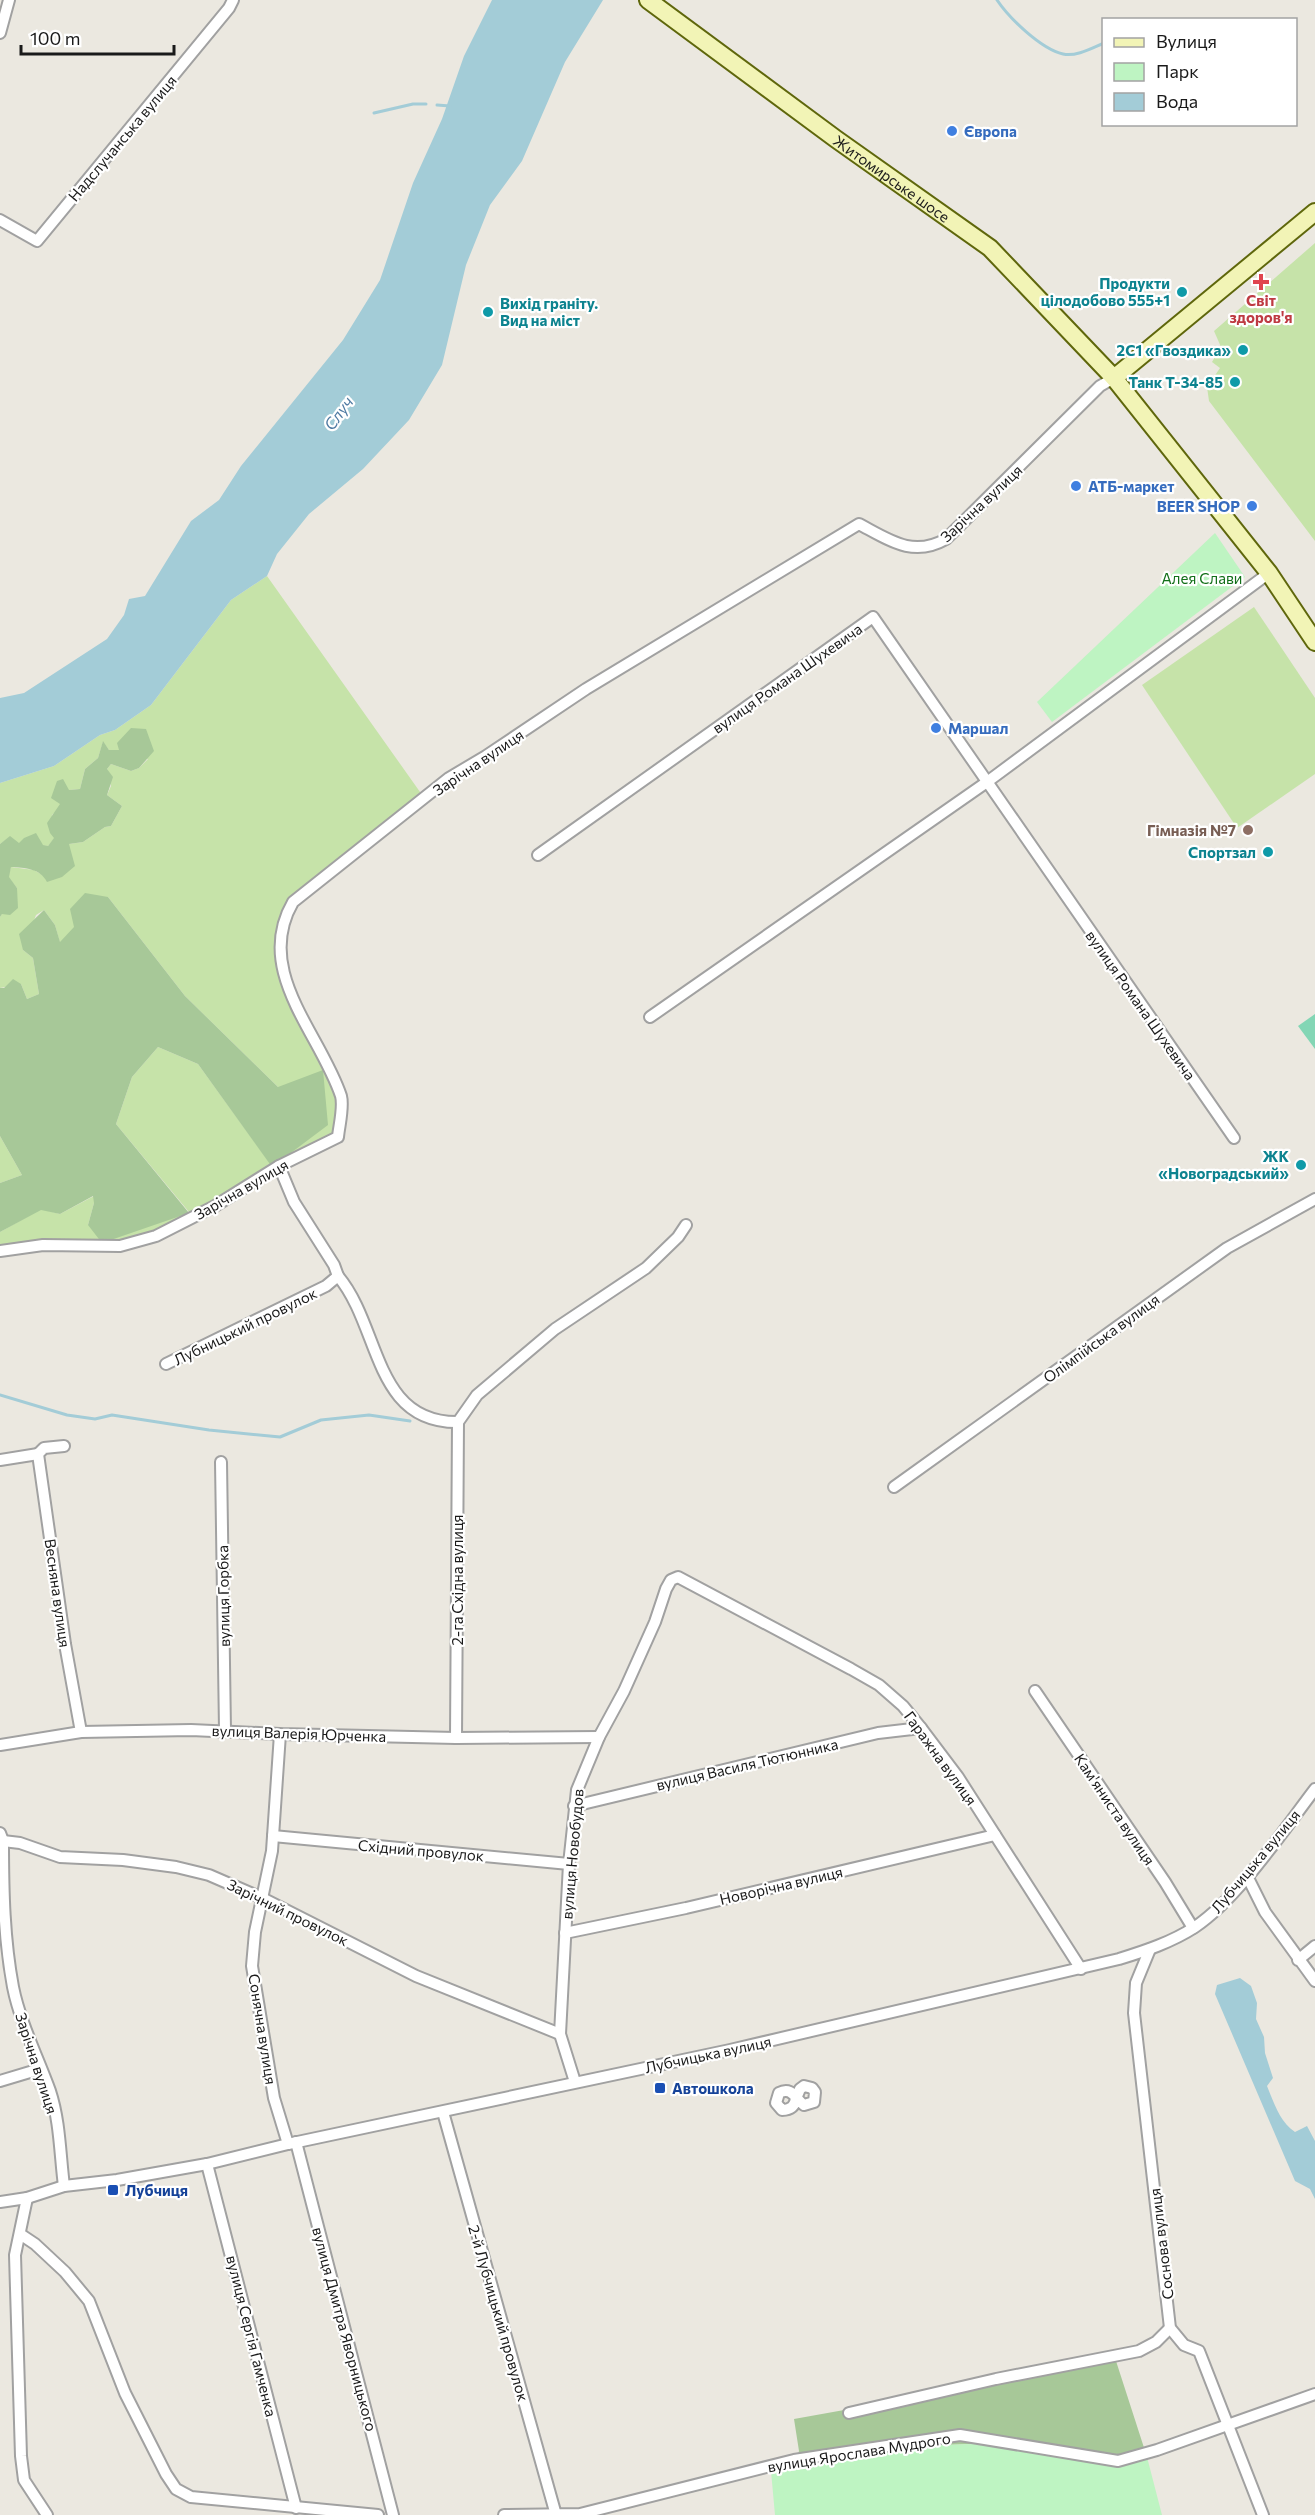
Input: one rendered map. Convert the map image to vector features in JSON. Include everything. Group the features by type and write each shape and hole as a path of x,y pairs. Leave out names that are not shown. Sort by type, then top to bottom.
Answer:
{"main road":[{"name":"Житомирське шосе","path":"648,0 836,139 990,248 1114,378 1269,573 1315,642"},
{"path":"1114,378 1315,212"}],"street":[{"path":"0,33 9,0"},
{"name":"Надслучанська вулиця","path":"0,220 37,241 229,9 233,0"},
{"name":"Зарічна вулиця","path":"0,1251 43,1245 120,1246 156,1236 215,1206 279,1166 338,1137 342,1098 290,991 282,966 280,941 283,920 293,902 466,766 486,756 586,689 859,524 885,538 913,548 925,549 946,540 1100,386 1114,378"},
{"path":"650,1017 987,782 1269,573"},
{"name":"вулиця Романа Шухевича","path":"538,855 873,618 1234,1138"},
{"path":"279,1166 294,1202 334,1265 338,1276 349,1289 389,1384 404,1403 419,1416 440,1422 458,1422 477,1395 555,1329 646,1269 678,1238 686,1225"},
{"name":"Олімпійська вулиця","path":"894,1487 1227,1248 1315,1199"},
{"name":"Лубницький провулок","path":"166,1364 326,1286 338,1276"},
{"name":"2-га Східна вулиця","path":"456,1738 458,1422"},
{"path":"0,1460 39,1454 44,1448 64,1446"},
{"name":"Весняна вулиця","path":"39,1454 65,1644 81,1732"},
{"name":"вулиця Горбка","path":"221,1462 225,1730"},
{"name":"Гаражна вулиця","path":"678,1577 879,1685 903,1706 958,1778 1081,1969"},
{"name":"вулиця Новобудов","path":"575,2082 560,2034 574,1806 583,1772 624,1691 655,1622 666,1589 671,1580 678,1577"},
{"name":"Кам'яниста вулиця","path":"1035,1691 1165,1882 1193,1928"},
{"name":"вулиця Василя Тютюнника","path":"574,1806 878,1733 921,1728"},
{"name":"вулиця Валерія Юрченка","path":"0,1745 81,1732 225,1730 280,1734 456,1738 599,1737"},
{"name":"Сонячна вулиця","path":"280,1734 273,1836 255,1932 252,1966 274,2098 292,2143"},
{"name":"Лубчицька вулиця","path":"0,2202 64,2186 117,2180 207,2164 292,2143 730,2050 1081,1969 1150,1949 1193,1928 1210,1916 1246,1876 1315,1789"},
{"name":"Новорічна вулиця","path":"565,1933 686,1908 995,1835"},
{"name":"Східний провулок","path":"273,1836 569,1864"},
{"name":"Зарічна вулиця","path":"2,1837 3,1911 13,1990 50,2092 58,2129 64,2186"},
{"name":"Зарічний провулок","path":"2,1837 60,1857 123,1860 176,1867 209,1875 262,1898 416,1976 560,2034"},
{"path":"1246,1876 1265,1911 1315,1981"},
{"path":"1298,1960 1315,1947"},
{"name":"Соснова вулиця","path":"1150,1949 1136,1983 1134,2013 1170,2328"},
{"path":"0,2081 40,2069"},
{"name":"2-й Лубчицький провулок","path":"442,2112 556,2515"},
{"name":"вулиця Дмитра Яворницького","path":"292,2143 393,2515"},
{"name":"вулиця Сергія Гамченка","path":"207,2164 296,2508"},
{"path":"31,2196 15,2255 21,2456 24,2480 48,2515"},
{"path":"20,2235 35,2244 65,2272 89,2301 125,2393 176,2489 191,2497 378,2515"},
{"path":"849,2413 996,2379 1139,2351 1156,2342 1170,2328 1184,2345 1199,2351 1263,2515"},
{"name":"вулиця Ярослава Мудрого","path":"504,2515 580,2514 794,2460 960,2435 1118,2461 1157,2450 1315,2394"}],"green space":[{"path":"1315,243 1315,541 1209,401 1207,387 1220,368 1212,362 1221,347 1214,331"},
{"name":"Алея Слави","path":"1215,533 1245,577 1052,722 1037,702"},
{"path":"267,576 425,799 293,902 283,920 282,966 342,1098 338,1137 215,1206 120,1246 0,1251 0,1232 41,1209 60,1214 94,1196 88,1225 189,1212 116,1124 132,1077 158,1047 198,1064 272,1166 278,1087 185,996 108,897 60,943 55,925 44,910 36,915 23,950 33,958 39,994 27,999 21,984 0,988 0,917 17,888 8,877 11,867 34,870 44,876 69,844 83,842 105,827 111,826 122,806 107,795 111,786 107,769 111,764 131,771 139,768 148,759 119,750 109,750 103,742 98,758 85,769 80,789 69,790 58,810 52,815 55,838 48,846 19,844 10,837 0,844 0,783 54,766 100,735 115,730 151,705 231,600"},
{"path":"1254,607 1315,698 1315,774 1237,828 1142,685"},
{"path":"131,728 146,729 154,751 139,768 131,771 111,764 107,769 113,777 107,795 122,806 111,826 105,827 83,842 69,844 75,866 62,877 47,882 36,871 11,867 9,877 17,888 18,908 10,915 2,914 0,917 0,844 10,836 19,843 36,833 43,845 48,846 54,838 47,823 60,804 51,798 57,781 63,779 69,790 80,789 85,769 98,758 103,741 109,750 119,750 117,743"},
{"path":"85,893 108,897 185,996 278,1087 323,1070 328,1125 272,1167 198,1064 158,1047 132,1077 116,1124 189,1213 102,1243 88,1225 94,1203 93,1196 60,1214 41,1210 0,1232 0,1183 22,1175 0,1136 0,988 4,988 13,979 21,984 27,999 39,994 33,958 23,950 19,934 44,910 55,925 60,942 74,927 70,909"},
{"path":"1315,1014 1315,1049 1298,1026"},
{"path":"0,1136 22,1175 0,1183"},
{"path":"1116,2361 1147,2457 1066,2459 999,2443 917,2446 795,2466 799,2451 794,2419"},
{"path":"999,2443 1066,2459 1147,2457 1162,2515 775,2515 771,2471 917,2446"}],"water":[{"name":"Случ","path":"492,0 603,0 565,62 522,161 490,205 466,265 442,365 409,420 363,469 309,514 277,554 267,576 231,600 151,705 115,730 100,735 54,766 0,783 0,698 24,693 107,639 124,615 129,599 145,596 191,521 219,500 241,466 343,340 380,280 413,183 442,119 464,56"},
{"path":"1240,1978 1251,1986 1257,2003 1256,2019 1264,2037 1265,2053 1273,2078 1267,2086 1275,2105 1281,2118 1290,2128 1295,2132 1307,2126 1315,2141 1315,2199 1310,2189 1295,2181 1215,1994 1217,1985"}],"waterway":[{"path":"997,0 1026,32 1054,51 1068,55 1084,52 1102,44"},
{"path":"374,113 413,104 426,104"},
{"path":"437,105 450,106"},
{"path":"0,1395 67,1415 95,1419 112,1415 209,1430 280,1437 321,1420 369,1415 410,1421"}],"place":[{"name":"Європа","path":"952,131"},
{"name":"Світ здоров'я","path":"1261,282"},
{"name":"Продукти цілодобово 555+1","path":"1182,292"},
{"name":"Вихід граніту. Вид на міст","path":"488,312"},
{"name":"2С1 «Гвоздика»","path":"1243,350"},
{"name":"Танк Т-34-85","path":"1235,382"},
{"name":"АТБ-маркет","path":"1076,486"},
{"name":"BEER SHOP","path":"1252,506"},
{"name":"Маршал","path":"936,728"},
{"name":"Гімназія №7","path":"1248,830"},
{"name":"Спортзал","path":"1268,852"},
{"name":"ЖК «Новоградський»","path":"1301,1165"},
{"name":"Автошкола","path":"660,2088"},
{"name":"Лубчиця","path":"113,2190"}]}
